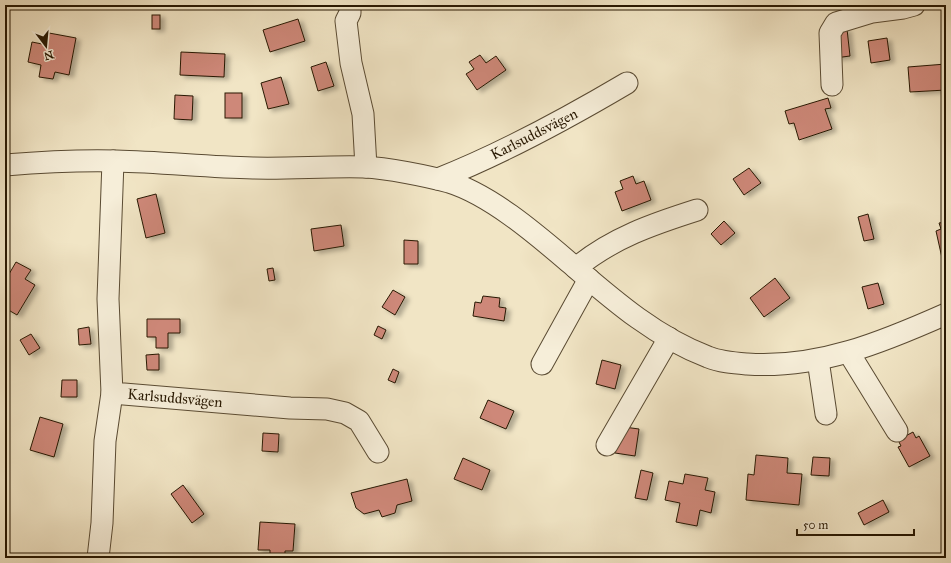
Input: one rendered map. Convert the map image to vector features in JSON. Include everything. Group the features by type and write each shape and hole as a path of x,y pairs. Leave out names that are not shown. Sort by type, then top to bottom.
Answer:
{"street":[{"path":"350,5 350,13 346,21 351,63 363,114 366,167"},
{"path":"832,85 830,33 836,23 872,12 914,5"},
{"name":"Karlsuddsvägen","path":"438,179 474,165 562,121 627,83"},
{"path":"5,164 113,161 253,168 366,167 438,179 453,184 485,199 538,235 635,317 669,338 708,357 729,363 761,365 794,364 818,360 849,353 946,314"},
{"name":"Karlsuddsvägen","path":"113,161 108,299 112,393 290,408 326,409 345,413 359,421 378,452"},
{"path":"542,364 582,273 593,254 635,231 697,210"},
{"path":"606,445 669,338"},
{"path":"849,353 897,431"},
{"path":"818,360 826,414"},
{"path":"98,558 102,522 105,441 112,393"}],"building":[{"path":"152,15 160,15 160,29 152,29"},
{"path":"298,19 305,41 270,52 263,30"},
{"path":"847,29 850,56 835,58 832,30"},
{"path":"49,33 76,38 69,75 55,72 53,79 39,77 41,65 28,62 32,42 47,45"},
{"path":"887,38 890,60 871,63 868,41"},
{"path":"181,52 225,54 224,77 180,75"},
{"path":"480,55 486,63 496,56 506,70 477,90 466,74 474,69 469,62"},
{"path":"326,62 334,86 318,91 311,67"},
{"path":"946,64 946,90 910,92 908,67"},
{"path":"281,77 289,104 268,109 261,83"},
{"path":"225,93 242,93 242,118 225,118"},
{"path":"175,95 193,96 192,120 174,119"},
{"path":"828,98 831,108 825,109 832,129 799,140 794,123 789,124 785,111"},
{"path":"749,168 761,183 744,195 733,179"},
{"path":"633,176 636,184 644,181 651,200 622,211 615,192 623,189 620,181"},
{"path":"156,194 165,233 146,238 137,199"},
{"path":"868,214 874,239 864,241 858,217"},
{"path":"724,221 735,233 721,245 711,234"},
{"path":"946,222 946,257 942,258 936,231 941,229 939,223"},
{"path":"341,225 344,246 314,251 311,229"},
{"path":"404,240 418,241 418,264 404,264"},
{"path":"16,262 31,270 25,279 35,285 17,315 5,308 5,281"},
{"path":"273,268 275,280 269,281 267,269"},
{"path":"775,278 790,298 764,317 750,298"},
{"path":"878,283 884,304 868,309 862,287"},
{"path":"393,290 405,297 395,315 382,307"},
{"path":"483,296 500,298 499,307 506,308 504,321 473,316 475,302 481,303"},
{"path":"147,319 180,319 180,333 168,333 168,348 156,348 156,337 147,337"},
{"path":"378,326 386,330 382,339 374,335"},
{"path":"89,327 91,344 79,345 78,329"},
{"path":"31,334 40,348 29,355 20,340"},
{"path":"159,354 159,370 147,370 146,355"},
{"path":"602,360 621,365 615,389 596,384"},
{"path":"393,369 399,372 395,383 388,380"},
{"path":"62,380 77,380 77,397 61,397"},
{"path":"488,400 514,411 506,429 480,418"},
{"path":"40,417 63,424 54,457 30,450"},
{"path":"624,427 639,429 635,456 615,453 617,436"},
{"path":"913,432 916,438 919,436 930,456 909,467 898,447 901,446 898,440"},
{"path":"263,433 279,434 278,452 262,451"},
{"path":"756,455 788,458 787,473 802,474 799,505 746,500 748,474 754,475"},
{"path":"813,457 830,458 829,476 811,475"},
{"path":"463,458 490,470 482,490 454,479"},
{"path":"641,470 653,473 647,500 635,498"},
{"path":"685,474 708,478 705,490 715,492 711,513 700,510 697,526 676,522 680,503 665,500 669,481 683,484"},
{"path":"407,479 412,501 397,505 395,513 382,517 379,510 364,514 356,508 351,493"},
{"path":"183,485 204,514 192,523 171,494"},
{"path":"883,500 889,512 864,525 858,513"},
{"path":"260,522 295,524 293,551 285,551 285,558 270,558 270,550 258,550"}]}
